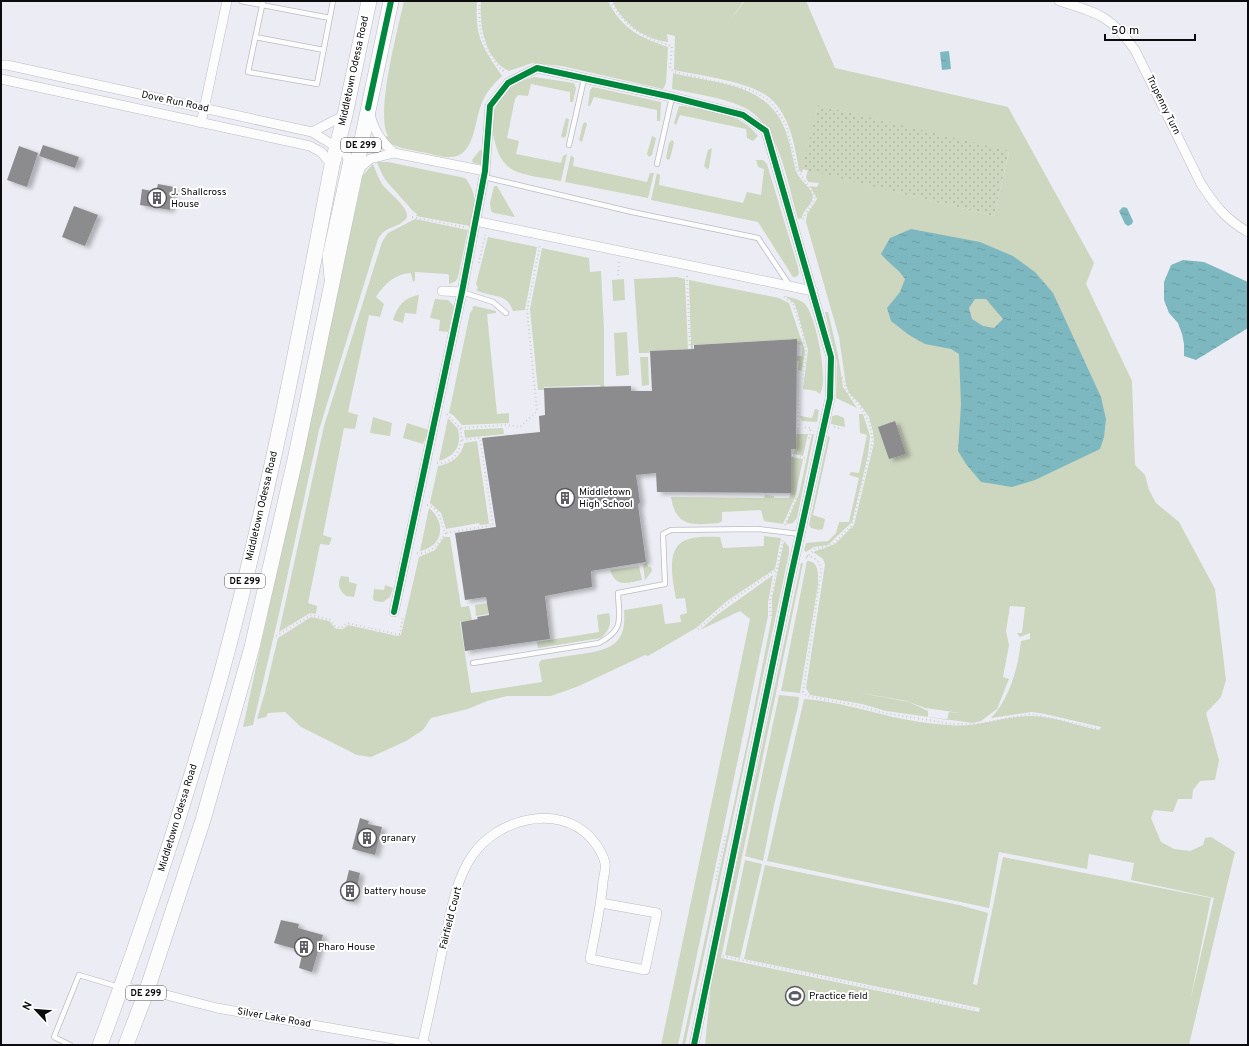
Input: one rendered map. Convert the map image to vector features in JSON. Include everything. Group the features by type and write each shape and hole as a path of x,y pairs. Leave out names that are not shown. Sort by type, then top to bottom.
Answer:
{"main road":[{"name":"Middletown Odessa Road","path":"100,1045 177,825 222,670 268,482 332,165 345,115 369,1"},
{"name":"DE 299","path":"126,1045 148,990 203,820 252,647 295,460 391,1"}],"street":[{"path":"202,123 227,1"},
{"name":"Trupenny Turn","path":"1059,1 1107,18 1122,32 1136,50 1201,184 1214,203 1232,223 1248,232"},
{"name":"Dove Run Road","path":"1,65 7,65 312,132 337,147"},
{"path":"394,612 475,226 484,174 490,106 508,83 537,68 672,97 743,115 766,131 831,357 830,398 800,534 694,1045"},
{"name":"Dove Run Road","path":"1,79 310,146 321,152 332,165"},
{"path":"368,108 373,125 381,141 394,153"},
{"path":"312,132 345,115"},
{"path":"329,295 327,256 348,160 346,153 337,147"},
{"path":"353,182 361,167 370,159 394,153 484,174"},
{"path":"475,226 813,291"},
{"path":"442,291 462,292"},
{"name":"Fairfield Court","path":"425,1045 454,894 471,857 484,840 506,827 529,819 551,818 570,822 586,833 598,846 605,864 601,903 590,959 644,970 657,913 601,903"},
{"name":"Silver Lake Road","path":"120,988 148,990 217,1008 425,1045"}],"lane":[{"path":"241,1 263,3 330,18"},
{"path":"263,3 248,72 317,84 334,1"},
{"path":"255,37 324,50"},
{"path":"569,145 584,79"},
{"path":"657,164 672,97"},
{"path":"484,174 632,212 758,238 790,286"},
{"path":"462,292 493,302 506,313"},
{"path":"473,664 599,643 612,636 619,625 618,593 665,584 663,534 671,530 758,529 800,534"},
{"path":"70,1045 54,1036 79,975 120,988"}],"path":[{"path":"480,1 479,27 482,39 496,65 505,74"},
{"path":"610,1 622,20 629,27 649,39 672,46 670,69 675,72 750,90 770,101 786,124 797,169 814,196 814,199 805,212 803,221"},
{"path":"412,217 475,226 487,235 479,265"},
{"path":"534,243 545,247"},
{"path":"460,428 506,426 520,427 537,411 527,311 540,245"},
{"path":"613,261 626,264"},
{"path":"618,275 619,262"},
{"path":"690,348 687,276 692,278"},
{"path":"779,295 786,297 793,303 802,330 806,352 798,412 798,427 811,428 809,441"},
{"path":"805,564 807,556 815,548 833,544 852,525 872,441 869,422 860,406 847,392 841,371"},
{"path":"445,422 448,407"},
{"path":"438,456 437,463 444,463 453,458 458,452 462,436 460,428 446,415"},
{"path":"792,455 805,458 806,453"},
{"path":"770,623 770,602 784,532 797,496"},
{"path":"416,553 430,551 439,543 446,533"},
{"path":"802,557 810,556 817,560 822,566 803,692 806,696 884,713 952,724 978,724 1031,714 1099,728"},
{"path":"698,629 729,602 787,563"},
{"path":"716,880 726,831"},
{"path":"724,949 722,956 977,1010"}],"green space":[{"path":"404,1 477,1 477,24 481,41 489,57 502,76 486,95 480,108 469,146 459,155 444,157 406,149 391,144 384,138 388,136 385,125 384,109 389,70"},
{"path":"481,1 608,1 619,19 632,31 648,40 668,47 666,83 663,89 562,66 532,63 509,71 494,59 485,41 481,21"},
{"path":"612,1 744,1 730,20 745,1 806,1 835,68 1008,107 1094,263 1086,284 1132,381 1135,465 1145,475 1149,490 1156,503 1179,522 1215,589 1226,680 1221,697 1206,713 1219,760 1215,780 1200,781 1193,790 1192,799 1178,799 1173,812 1154,810 1151,818 1161,842 1174,849 1190,851 1203,845 1205,838 1211,837 1235,852 1189,1045 705,1045 711,985 801,563 803,563 721,958 979,1012 980,1008 744,959 765,865 959,905 988,913 973,984 977,985 1003,857 1211,898 1190,1002 1214,898 1131,880 1134,863 1089,854 1087,869 999,852 989,908 767,861 804,699 838,704 893,717 936,724 960,726 1008,718 1037,716 1099,730 1101,727 1032,712 991,718 998,710 1012,682 1018,662 1021,641 1030,639 1030,633 1020,637 1017,633 1022,633 1025,607 1010,606 1006,631 1009,645 1003,677 1009,679 997,709 981,721 973,723 947,719 949,712 961,713 925,708 907,701 850,691 909,702 928,711 928,717 886,711 862,704 810,695 806,688 825,564 823,559 813,552 835,544 854,525 874,443 869,417 859,403 849,393 846,385 839,337 806,222 807,214 817,199 810,186 817,187 819,183 808,182 806,177 808,170 994,216 1009,152 818,105 802,173 799,170 791,132 783,114 771,99 762,93 739,83 674,70 675,36 667,34 668,42 642,34 628,23"},
{"path":"673,73 737,87 752,93 765,101 775,112 786,132 796,171 813,196 813,199 802,215 802,218 798,219 786,172 774,140 756,115 743,107 726,101 672,89"},
{"path":"534,77 574,83 576,88 573,102 570,102 570,92 531,84 528,96 518,95 515,99 507,138 519,141 516,154 561,163 563,156 567,154 561,181 527,175 510,168 501,159 494,139 493,117 500,99 513,86"},
{"path":"593,87 661,102 660,121 657,121 657,110 594,97 590,106 588,106 590,90"},
{"path":"818,105 1009,151 994,216 802,169"},
{"path":"679,106 724,114 743,122 758,136 753,141 747,138 746,129 680,115 676,125 674,123"},
{"path":"566,118 569,119 566,136 563,138 561,136"},
{"path":"585,122 587,124 582,142 579,140 583,124"},
{"path":"652,136 656,138 652,155 649,157 647,154"},
{"path":"672,140 674,142 670,159 668,160 666,158 669,143"},
{"path":"712,148 709,168 707,169 704,166 708,150"},
{"path":"480,150 483,151 483,165 473,163 472,160"},
{"path":"571,155 574,158 573,166 647,182 650,173 654,173 648,198 565,182"},
{"path":"756,160 763,160 767,164 798,267 799,274 796,277 793,277 758,222 651,200 657,173 660,175 659,185 743,203 747,192 761,195 764,169 758,167"},
{"path":"377,162 388,162 465,178 474,195 474,207 470,226 416,216 417,214 386,180"},
{"path":"373,164 382,184 403,206 407,216 402,223 384,231 378,239 319,430 253,725 243,727 363,175"},
{"path":"494,186 497,186 515,217 494,213 491,211 490,203"},
{"path":"415,219 468,230 458,277 456,281 449,284 449,275 447,274 415,272 415,280 413,282 411,273 400,275 390,280 376,297 384,304 380,317 369,315 348,412 358,415 355,429 344,428 323,535 332,538 329,545 320,544 308,603 317,606 316,614 310,613 279,632 324,426 382,242 388,233"},
{"path":"488,237 537,247 525,310 513,311 507,301 503,298 476,290 478,288 476,284"},
{"path":"542,248 589,258 590,272 601,271 604,330 604,387 601,387 600,385 544,387 544,390 538,390 530,309"},
{"path":"677,277 685,279 688,349 639,353 634,279"},
{"path":"624,279 625,300 613,301 612,280"},
{"path":"689,280 779,298 789,303 805,351 802,371 798,370 799,361 797,361 797,356 802,356 802,345 797,344 796,339 693,345 693,349 691,349"},
{"path":"419,295 416,314 405,313 403,323 393,320 399,306 402,303 414,296"},
{"path":"785,296 803,302 813,321 822,363 823,376 820,394 816,391 803,389 808,350 795,304"},
{"path":"435,299 448,300 454,306 448,332 439,331 440,320 430,318"},
{"path":"475,306 496,311 496,313 487,314 497,414 509,413 509,423 462,425 453,415 449,413 470,313 473,309 472,307"},
{"path":"825,312 828,312 838,355 843,387 857,408 836,398 837,362"},
{"path":"627,332 629,375 616,376 614,333"},
{"path":"640,357 648,357 649,385 642,386"},
{"path":"815,409 819,410 817,422 802,421 800,416 812,418"},
{"path":"859,414 863,414 870,436 868,455 852,522 828,545 814,547 806,552 804,550 806,543 828,541 836,533 839,522 849,522 859,478 849,475 851,472 859,473 867,435 860,433"},
{"path":"837,415 844,418 845,427 831,424 832,416"},
{"path":"373,417 392,423 390,436 370,433"},
{"path":"448,418 458,429 458,445 453,453 445,459 439,461"},
{"path":"407,423 429,430 423,444 403,438"},
{"path":"503,428 504,434 465,438 464,430"},
{"path":"796,434 808,434 803,456 793,454 796,449"},
{"path":"812,434 814,434 797,518 793,523 786,524 799,494"},
{"path":"828,436 830,437 813,515 825,519 823,529 819,530 811,528 809,525"},
{"path":"477,441 489,524 480,525 479,523 446,529 441,513 430,503 438,466 455,459 461,452 464,443"},
{"path":"791,457 803,459 795,497 783,524 764,521 761,510 722,512 722,521 719,523 694,524 682,519 673,507 671,497 764,498 765,495 774,496 774,498 789,498 791,493"},
{"path":"429,508 438,520 440,533 434,544 420,551"},
{"path":"764,536 781,538 775,569 727,601 696,628 648,656 645,655 579,686 551,696 507,696 487,701 468,709 431,718 423,730 406,741 371,757 357,755 301,727 285,712 268,713 266,717 257,719 278,638 311,617 329,621 336,629 343,629 348,625 397,636 401,635 419,557 435,550 444,537 450,537 461,607 469,606 472,620 460,622 471,693 542,682 539,664 541,660 592,652 609,647 620,638 623,631 624,610 662,604 665,624 681,622 680,615 687,613 685,598 676,599 673,583 672,564 676,548 681,543 697,537 720,537 723,548 764,546"},
{"path":"784,541 789,547 789,553 685,1045 682,1045 750,729 772,616 772,598"},
{"path":"807,561 814,563 816,566 818,573 818,585 800,693 781,691"},
{"path":"647,562 648,567 651,567 652,571 645,580 643,565"},
{"path":"639,566 642,580 627,583 615,580 610,570"},
{"path":"773,575 768,603 768,616 678,1045 661,1045 750,619 740,611 700,630 717,615"},
{"path":"341,576 349,577 349,582 357,584 354,597 346,596 340,589 339,582"},
{"path":"385,585 393,588 390,597 383,602 374,601 374,589 384,590"},
{"path":"520,598 521,602 488,608 488,614 476,616 475,605"},
{"path":"609,613 609,627 601,638 538,648 537,642 599,632 597,615"},
{"path":"779,695 799,697 774,805 763,861 745,856"},
{"path":"745,860 762,864 740,958 725,955"}],"water":[{"path":"949,51 951,69 942,70 940,52"},
{"path":"1123,207 1127,208 1133,221 1132,224 1128,226 1125,224 1119,211"},
{"path":"911,229 980,242 1013,256 1035,272 1053,293 1101,397 1106,419 1104,437 1100,449 1035,480 1012,487 981,482 966,464 958,451 961,405 959,354 951,349 925,344 909,335 891,321 887,308 900,292 905,279 881,254 890,238","holes":["975,299 986,299 1003,319 994,328 983,326 972,319 969,308"]},
{"path":"1183,260 1204,262 1248,282 1248,328 1196,360 1184,356 1182,334 1178,323 1169,313 1164,300 1164,282 1171,265"}],"building":[{"path":"43,145 79,157 75,168 39,156"},
{"path":"19,146 38,153 27,187 7,180"},
{"name":"J. Shallcross House","path":"158,184 174,187 170,210 140,205 142,189 156,192"},
{"path":"74,206 98,215 85,246 62,237"},
{"name":"Middletown High School","path":"797,339 796,449 791,449 791,493 657,492 656,473 636,475 640,502 638,505 646,562 591,571 592,587 545,596 550,639 465,651 461,622 478,619 477,617 489,615 486,597 465,600 455,533 496,527 482,438 540,432 539,416 545,415 544,388 631,386 631,391 652,391 650,351 694,349 694,345"},
{"path":"895,421 906,454 889,459 878,427"},
{"name":"granary","path":"360,818 369,821 368,824 382,827 375,855 352,849"},
{"name":"battery house","path":"349,870 360,873 354,902 342,899"},
{"name":"Pharo House","path":"281,920 299,924 298,928 323,935 312,972 299,968 303,951 274,943"}],"cycle path":[{"path":"368,108 391,1"},
{"path":"394,612 462,292 485,171 490,106 508,83 537,68 672,97 743,115 766,131 831,357 830,398 790,580 694,1045"}],"place":[{"name":"J. Shallcross House","path":"157,198"},
{"name":"Middletown High School","path":"565,498"},
{"name":"granary","path":"367,838"},
{"name":"battery house","path":"350,891"},
{"name":"Pharo House","path":"304,947"},
{"name":"Practice field","path":"795,996"}]}
